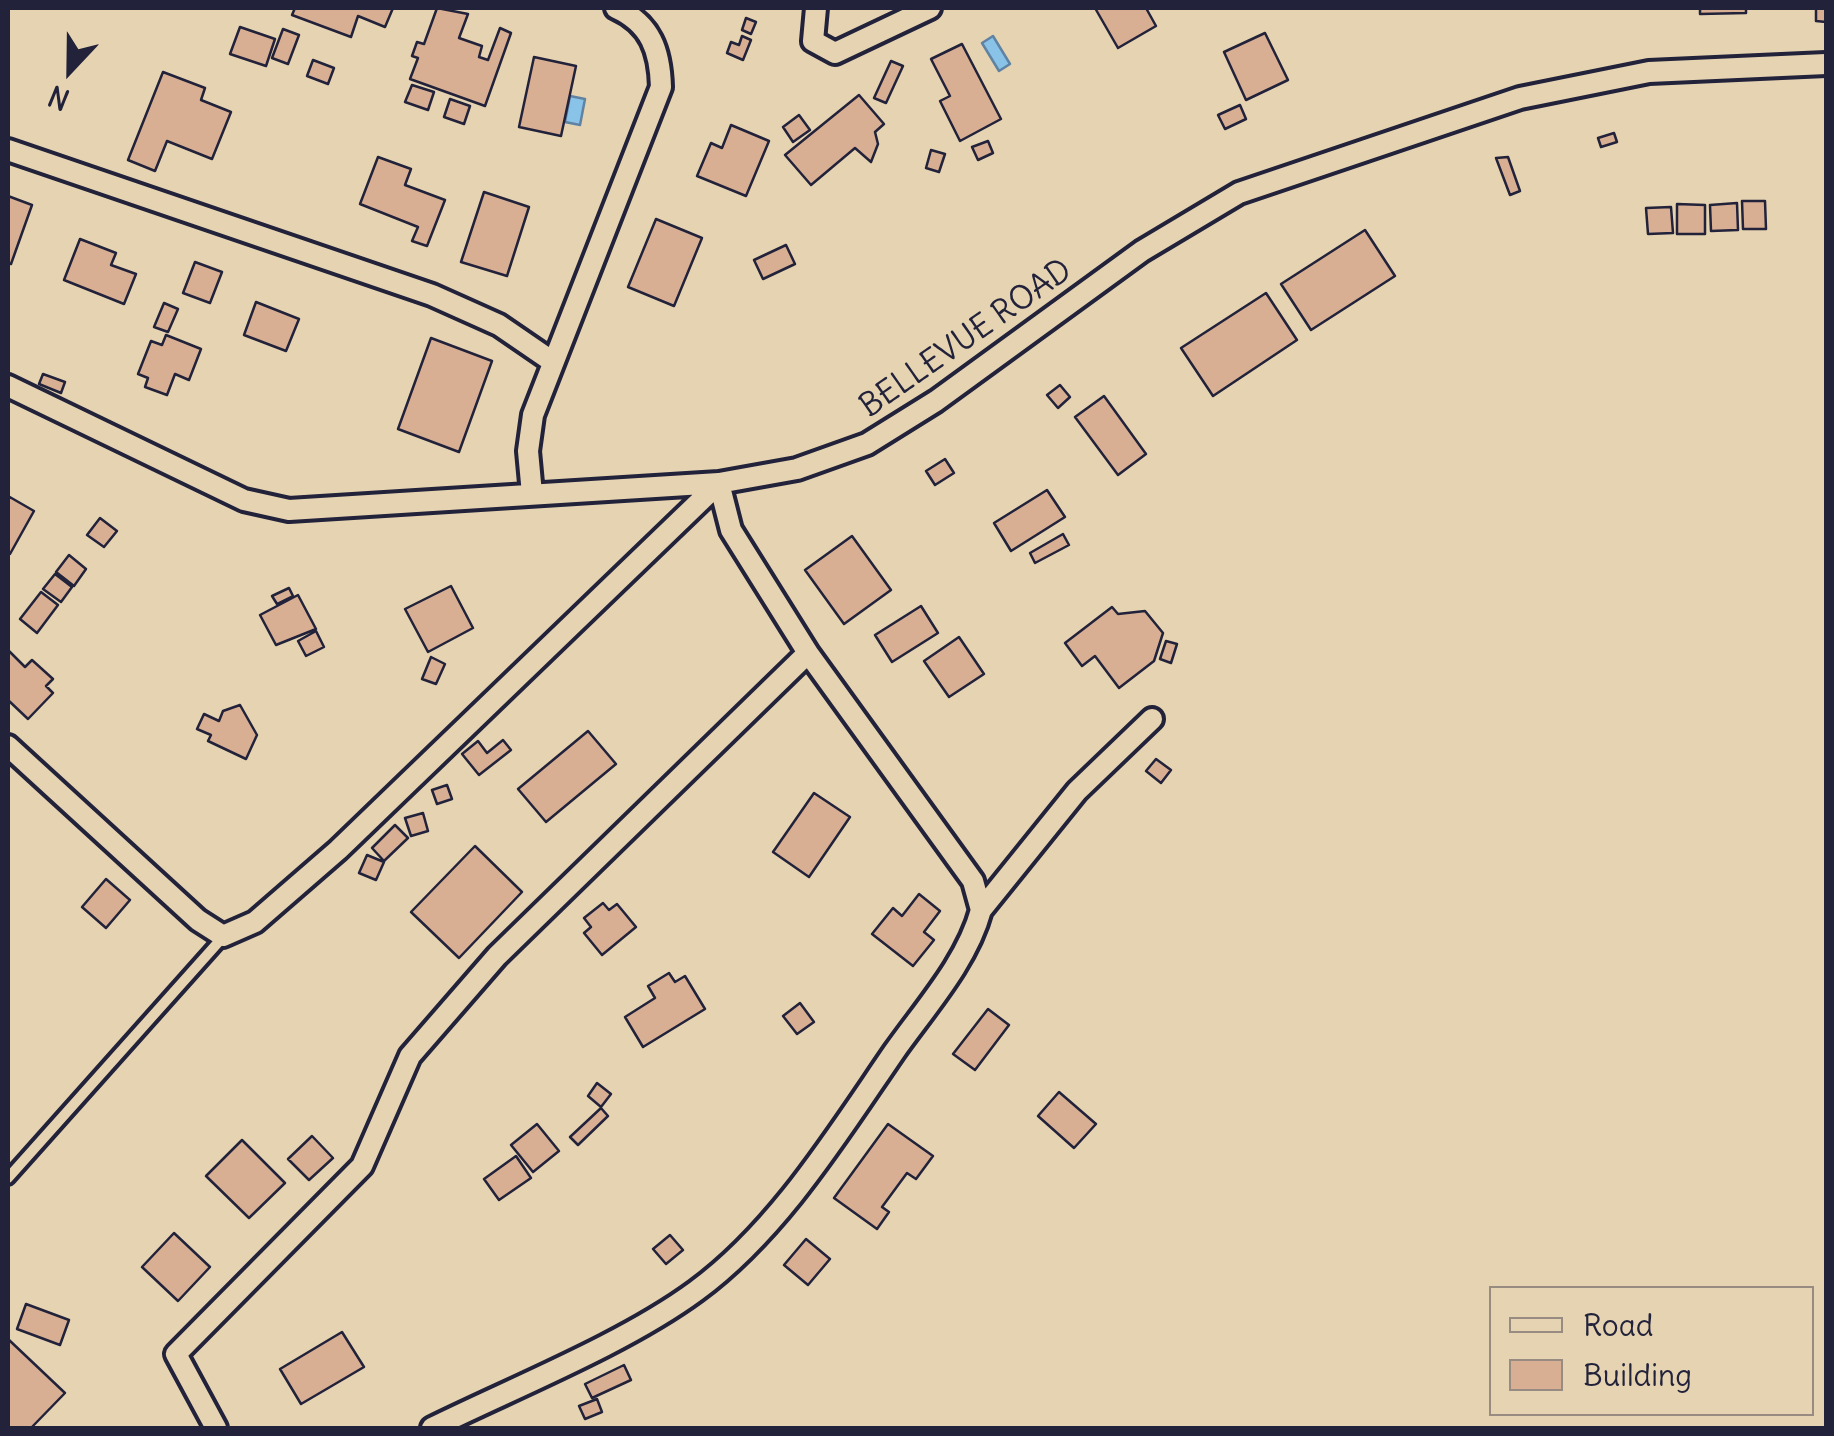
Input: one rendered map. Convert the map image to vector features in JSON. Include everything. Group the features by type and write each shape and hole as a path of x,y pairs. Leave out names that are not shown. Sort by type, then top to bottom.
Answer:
{"street":[{"path":"532,494 528,451 533,415 661,87 660,58 649,34 636,17 616,8"},
{"path":"816,8 813,41 836,53 930,8"},
{"name":"BELLEVUE ROAD","path":"8,386 244,500 289,510 719,483 797,469 868,444 1031,334 1142,250 1239,193 1520,98 1649,72 1826,64"},
{"path":"8,150 215,224 432,294 499,325 554,362"},
{"path":"8,746 198,920 224,936 255,922 338,850 719,483 738,543 808,653 973,881 982,910"},
{"path":"216,1428 176,1354 362,1166 410,1056 498,956 808,653"},
{"path":"432,1428 692,1294 749,1246 845,1123 911,1028 975,933 982,910 1077,791 1152,719"}],"lane":[{"path":"8,1178 224,936"}],"water":[{"path":"993,36 1010,64 999,71 982,43"},
{"path":"570,96 585,99 580,125 565,122"}],"building":[{"path":"295,8 393,8 385,27 358,16 351,37 292,15"},
{"path":"437,8 468,14 459,38 482,46 479,57 488,60 500,28 511,33 485,106 410,79 418,58 412,56 417,42 424,44"},
{"path":"1095,8 1146,8 1156,26 1118,48"},
{"path":"1700,8 1746,8 1746,13 1700,14"},
{"path":"1816,8 1826,8 1826,22 1816,21"},
{"path":"746,18 756,22 751,34 742,30"},
{"path":"240,27 275,39 266,66 230,54"},
{"path":"283,29 299,35 288,64 272,58"},
{"path":"1265,33 1288,80 1246,100 1224,52"},
{"path":"742,36 751,40 743,60 727,53 731,42 739,45"},
{"path":"962,44 1001,119 960,141 940,101 950,96 931,59"},
{"path":"534,57 576,66 561,136 519,127"},
{"path":"313,60 334,68 328,84 307,76"},
{"path":"891,61 903,66 886,103 874,98"},
{"path":"163,72 205,88 201,100 231,112 212,159 167,141 155,171 128,160"},
{"path":"412,85 434,92 428,110 405,102"},
{"path":"859,95 884,124 875,132 878,144 871,162 855,148 811,185 785,155"},
{"path":"450,99 470,106 464,124 444,117"},
{"path":"1240,105 1246,119 1225,129 1218,115"},
{"path":"799,115 810,130 793,142 783,127"},
{"path":"731,125 769,141 746,196 697,176 711,143 722,148"},
{"path":"1614,133 1617,142 1601,147 1598,138"},
{"path":"988,141 993,153 978,160 972,147"},
{"path":"931,150 945,154 939,172 926,168"},
{"path":"378,157 411,169 405,185 445,200 427,246 412,241 418,227 360,204"},
{"path":"1508,157 1520,191 1510,195 1496,158"},
{"path":"484,192 529,207 507,276 461,262"},
{"path":"8,196 32,205 11,264 8,263"},
{"path":"1742,201 1765,201 1766,229 1743,229"},
{"path":"1737,203 1738,230 1711,231 1710,205"},
{"path":"1677,204 1705,205 1705,234 1677,234"},
{"path":"1671,207 1673,233 1648,234 1646,208"},
{"path":"656,219 702,238 674,306 628,287"},
{"path":"1365,230 1395,276 1311,330 1281,284"},
{"path":"80,239 116,253 111,265 136,274 124,304 64,280"},
{"path":"786,245 795,264 763,279 754,260"},
{"path":"195,262 222,272 210,303 183,293"},
{"path":"1266,293 1297,340 1213,396 1181,348"},
{"path":"256,302 299,319 286,351 244,335"},
{"path":"164,303 178,309 168,332 154,327"},
{"path":"166,335 201,349 189,380 175,374 167,395 145,387 148,378 138,374 151,341 162,345"},
{"path":"431,338 492,361 459,452 398,429"},
{"path":"43,374 65,382 61,393 39,384"},
{"path":"1060,385 1070,397 1058,408 1047,395"},
{"path":"1104,396 1146,454 1118,475 1075,417"},
{"path":"945,459 954,473 935,485 926,471"},
{"path":"1047,490 1065,517 1011,551 994,523"},
{"path":"8,496 34,511 10,554 8,552"},
{"path":"100,518 117,531 104,547 87,535"},
{"path":"1063,534 1069,545 1035,563 1030,553"},
{"path":"852,536 891,590 844,624 805,570"},
{"path":"69,555 86,569 74,586 56,572"},
{"path":"55,574 72,587 61,602 43,589"},
{"path":"451,586 473,628 428,652 405,609"},
{"path":"289,588 293,596 277,604 272,596"},
{"path":"41,592 58,605 37,633 20,619"},
{"path":"298,595 316,629 276,645 260,615"},
{"path":"921,606 938,633 892,662 875,635"},
{"path":"1112,607 1118,614 1145,611 1163,633 1154,661 1119,688 1095,656 1082,666 1065,643"},
{"path":"316,631 324,647 306,656 298,641"},
{"path":"959,637 984,674 949,697 924,661"},
{"path":"1166,641 1177,644 1171,663 1160,659"},
{"path":"8,650 25,667 32,660 53,679 46,686 53,693 28,719 8,700"},
{"path":"431,657 445,664 436,684 422,679"},
{"path":"240,705 257,735 246,759 208,741 211,735 197,729 204,714 219,721 223,711"},
{"path":"588,731 616,764 546,822 518,789"},
{"path":"503,740 511,750 479,775 462,754 478,741 487,753"},
{"path":"1156,759 1171,770 1161,783 1146,771"},
{"path":"447,785 452,799 437,804 432,790"},
{"path":"814,793 850,817 809,877 773,852"},
{"path":"423,813 428,831 411,836 405,818"},
{"path":"395,825 408,838 384,861 372,848"},
{"path":"475,846 522,892 459,958 411,912"},
{"path":"367,855 384,862 376,880 359,873"},
{"path":"106,879 130,900 106,928 82,907"},
{"path":"919,894 940,911 924,932 934,940 913,966 872,934 893,908 902,916"},
{"path":"603,903 609,910 617,904 636,927 602,955 584,933 591,927 584,918"},
{"path":"669,973 675,982 685,976 705,1009 643,1047 625,1017 655,998 648,986"},
{"path":"800,1003 814,1022 797,1034 783,1016"},
{"path":"988,1009 1009,1025 975,1070 953,1054"},
{"path":"597,1083 611,1094 601,1107 588,1096"},
{"path":"1059,1092 1096,1124 1074,1148 1038,1116"},
{"path":"601,1108 608,1116 578,1145 570,1137"},
{"path":"537,1124 559,1151 533,1172 511,1145"},
{"path":"888,1124 933,1156 916,1179 907,1173 882,1207 889,1212 877,1229 834,1198"},
{"path":"312,1136 333,1158 309,1180 288,1159"},
{"path":"242,1140 285,1183 249,1218 206,1176"},
{"path":"516,1156 531,1178 499,1200 484,1179"},
{"path":"174,1233 210,1267 178,1301 142,1267"},
{"path":"670,1235 683,1250 666,1264 653,1249"},
{"path":"806,1239 830,1259 808,1285 784,1265"},
{"path":"26,1304 69,1320 60,1345 17,1329"},
{"path":"342,1332 364,1367 301,1404 280,1369"},
{"path":"8,1339 65,1393 31,1428 8,1428"},
{"path":"624,1365 631,1380 592,1398 585,1384"},
{"path":"597,1399 602,1412 585,1419 579,1406"}]}
